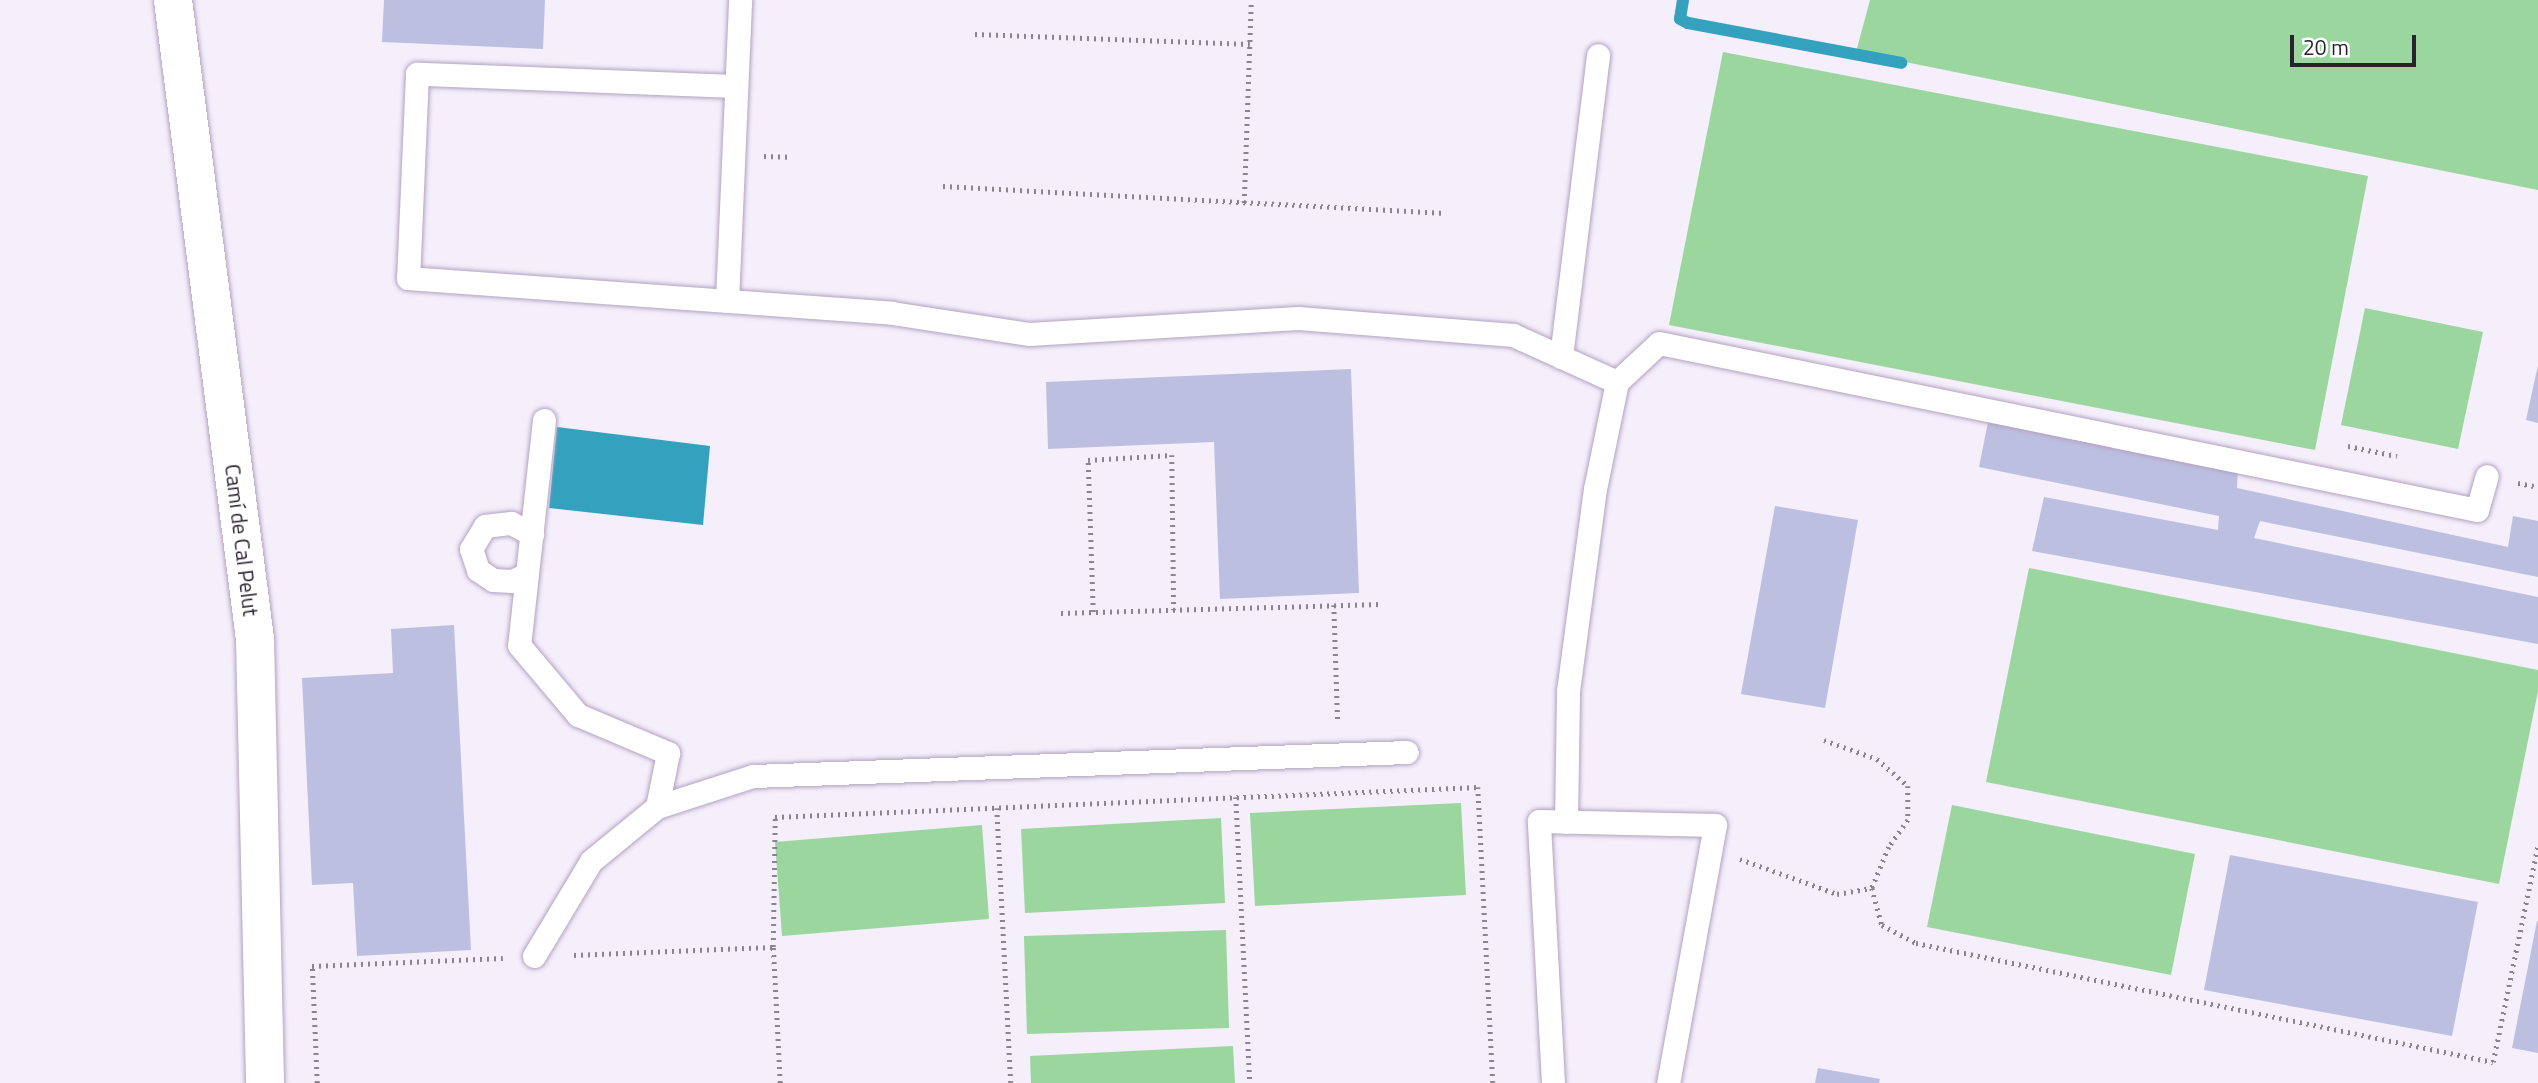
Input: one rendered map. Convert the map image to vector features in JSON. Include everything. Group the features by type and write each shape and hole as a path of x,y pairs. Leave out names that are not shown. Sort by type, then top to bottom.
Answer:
{"street":[{"name":"Camí de Cal Pelut","path":"173,0 255,639 265,1083"}],"lane":[{"path":"727,301 740,0"},
{"path":"1561,357 1598,55"},
{"path":"736,86 417,74 408,278 892,313 1029,334 1298,318 1513,335 1617,382"},
{"path":"1566,822 1568,691 1595,489 1617,382 1659,343 2477,510 2487,476"},
{"path":"544,420 519,645 578,715 667,754 657,807"},
{"path":"527,574 512,581 493,580 478,570 471,549 485,526 511,523 532,534"},
{"path":"534,956 591,861 657,807 752,776 1407,752"},
{"path":"1553,1083 1539,821 1715,825 1668,1083"}],"path":[{"path":"1244,203 1251,0"},
{"path":"975,34 1250,44"},
{"path":"943,186 1445,213"},
{"path":"1093,612 1088,460 1172,455 1174,610"},
{"path":"1062,613 1380,604"},
{"path":"1334,605 1339,755"},
{"path":"1824,740 1877,760 1908,786 1908,820 1889,847 1872,888 1882,925 1916,943 2493,1062 2538,845"},
{"path":"780,1083 773,947 775,817 1478,787 1493,1083"},
{"path":"1236,797 1250,1083"},
{"path":"997,807 1011,1083"},
{"path":"1709,858 1746,860 1838,894 1872,888"},
{"path":"317,1083 312,966 773,947"}],"green space":[{"path":"1870,0 2538,0 2538,190 1856,52"},
{"path":"1723,52 2368,176 2315,450 1669,325"},
{"path":"2365,308 2483,332 2458,449 2341,425"},
{"path":"2029,568 2538,670 2538,691 2499,884 1986,782"},
{"path":"1461,803 1466,895 1255,906 1250,813"},
{"path":"1952,805 2195,854 2171,975 1927,927"},
{"path":"1221,818 1225,903 1025,913 1021,829"},
{"path":"982,825 989,919 782,936 775,842"},
{"path":"1226,930 1229,1028 1027,1034 1024,936"},
{"path":"1233,1046 1235,1083 1031,1083 1030,1056"}],"water":[{"path":"557,427 710,446 703,525 549,508"}],"building":[{"path":"384,0 545,0 543,49 382,42"},
{"path":"2538,365 2538,423 2526,420"},
{"path":"1351,369 1359,593 1220,599 1214,442 1048,449 1046,382"},
{"path":"1989,417 2238,469 2237,488 2508,547 2513,516 2538,521 2538,577 2260,521 2254,538 2538,597 2538,644 2032,551 2044,497 2218,530 2219,516 1979,467"},
{"path":"1775,506 1858,520 1825,708 1741,694"},
{"path":"454,625 471,950 357,956 353,883 312,885 302,678 393,673 391,629"},
{"path":"2230,855 2478,902 2452,1036 2204,990"},
{"path":"2538,921 2538,1053 2512,1048"},
{"path":"1818,1068 1880,1079 1879,1083 1815,1083"}],"waterway":[{"path":"1683,0 1680,19 1688,23 1901,63"}]}
